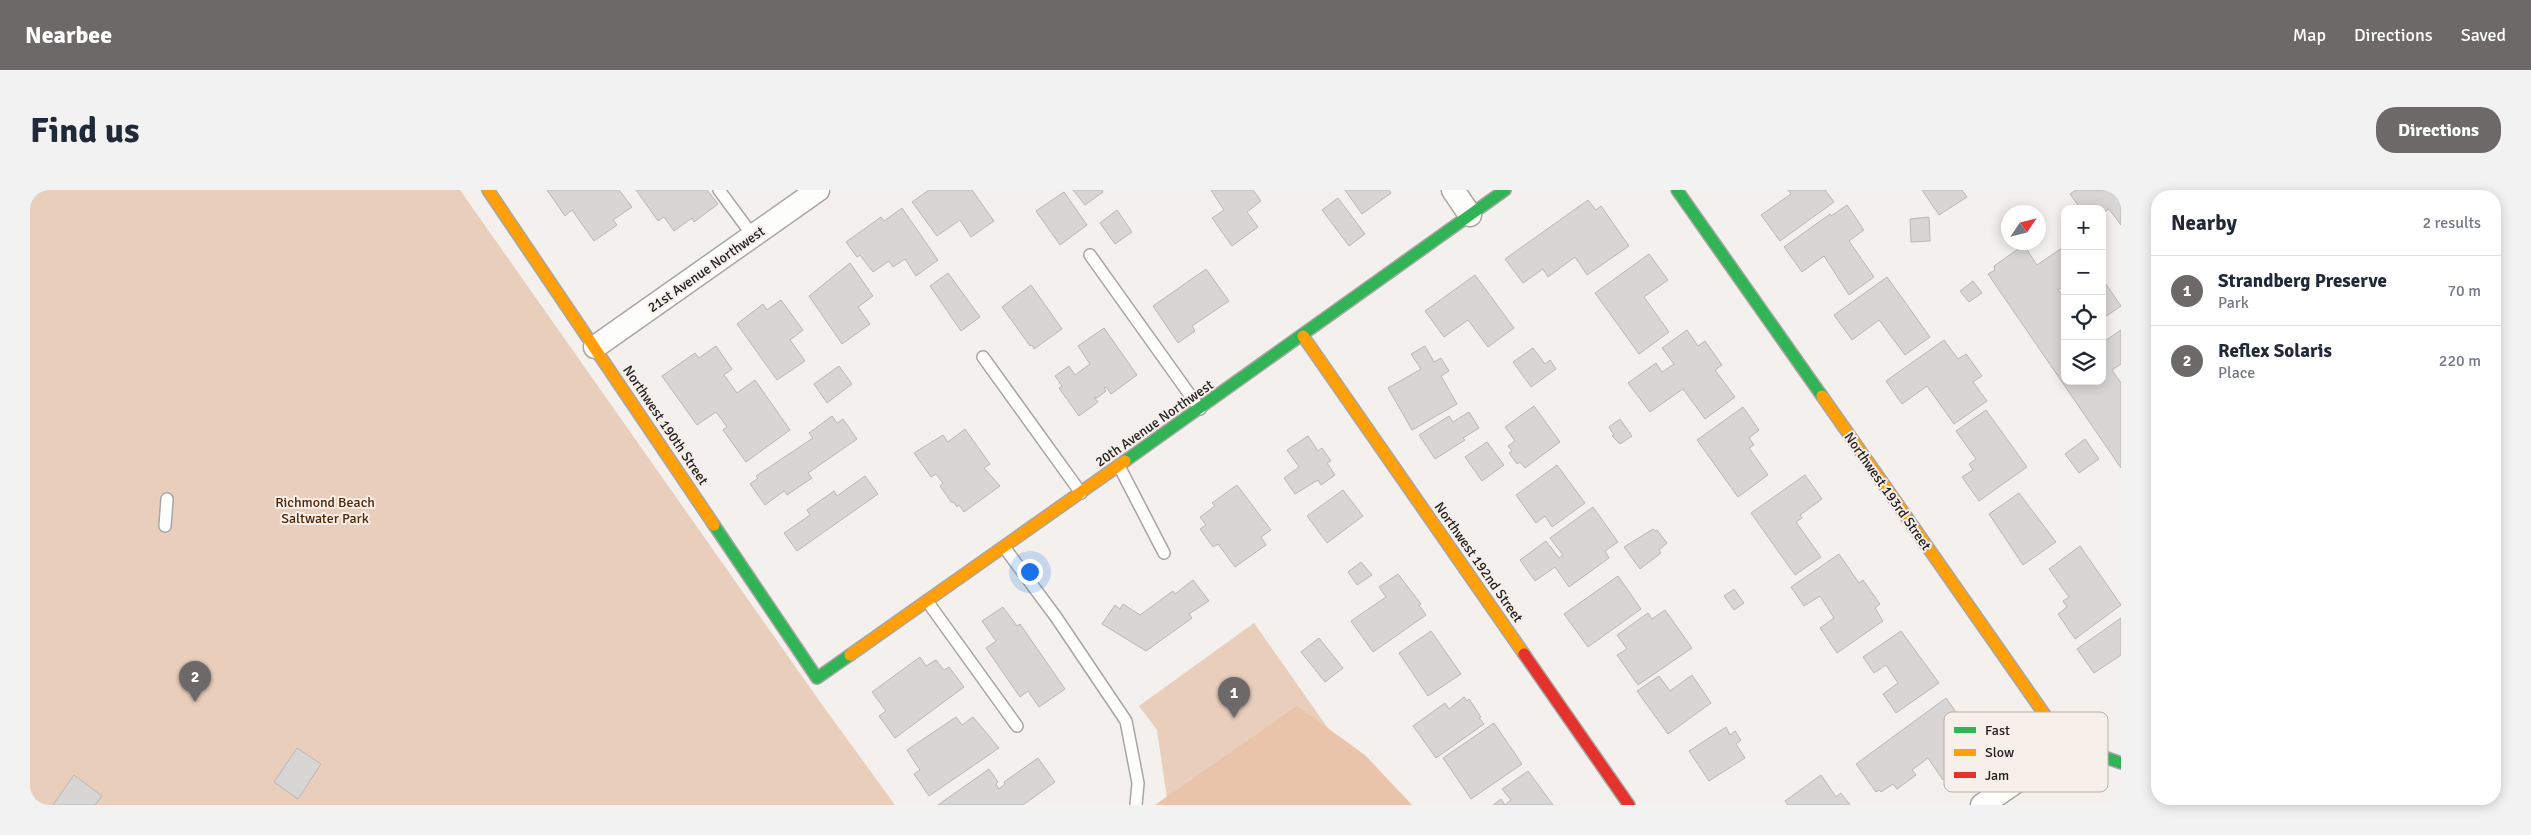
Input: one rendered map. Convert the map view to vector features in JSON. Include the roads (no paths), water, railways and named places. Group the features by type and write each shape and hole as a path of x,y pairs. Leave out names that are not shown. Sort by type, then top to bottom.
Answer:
{"street":[{"name":"Northwest 190th Street","path":"488,190 817,678"},
{"name":"21st Avenue Northwest","path":"595,347 818,190"},
{"path":"1453,190 1470,216"},
{"name":"20th Avenue Northwest","path":"817,678 1303,336 1505,190"},
{"name":"Northwest 193rd Street","path":"1677,190 2043,712"},
{"name":"Northwest 192nd Street","path":"1303,336 1630,805"},
{"path":"2108,758 2121,763"},
{"path":"1982,805 2002,792"}],"lane":[{"path":"720,190 753,236"},
{"path":"1090,255 1200,409"},
{"path":"983,357 1080,493"},
{"path":"1119,466 1164,553"},
{"path":"165,526 167,499"},
{"path":"1004,546 1056,616 1126,721 1138,783 1136,805"},
{"path":"927,601 1017,726"}],"place":[{"name":"Reflex Solaris","path":"195,702"},
{"name":"Strandberg Preserve","path":"1234,718"}],"park label":[{"name":"Richmond Beach Saltwater Park","path":"325,510"}]}
